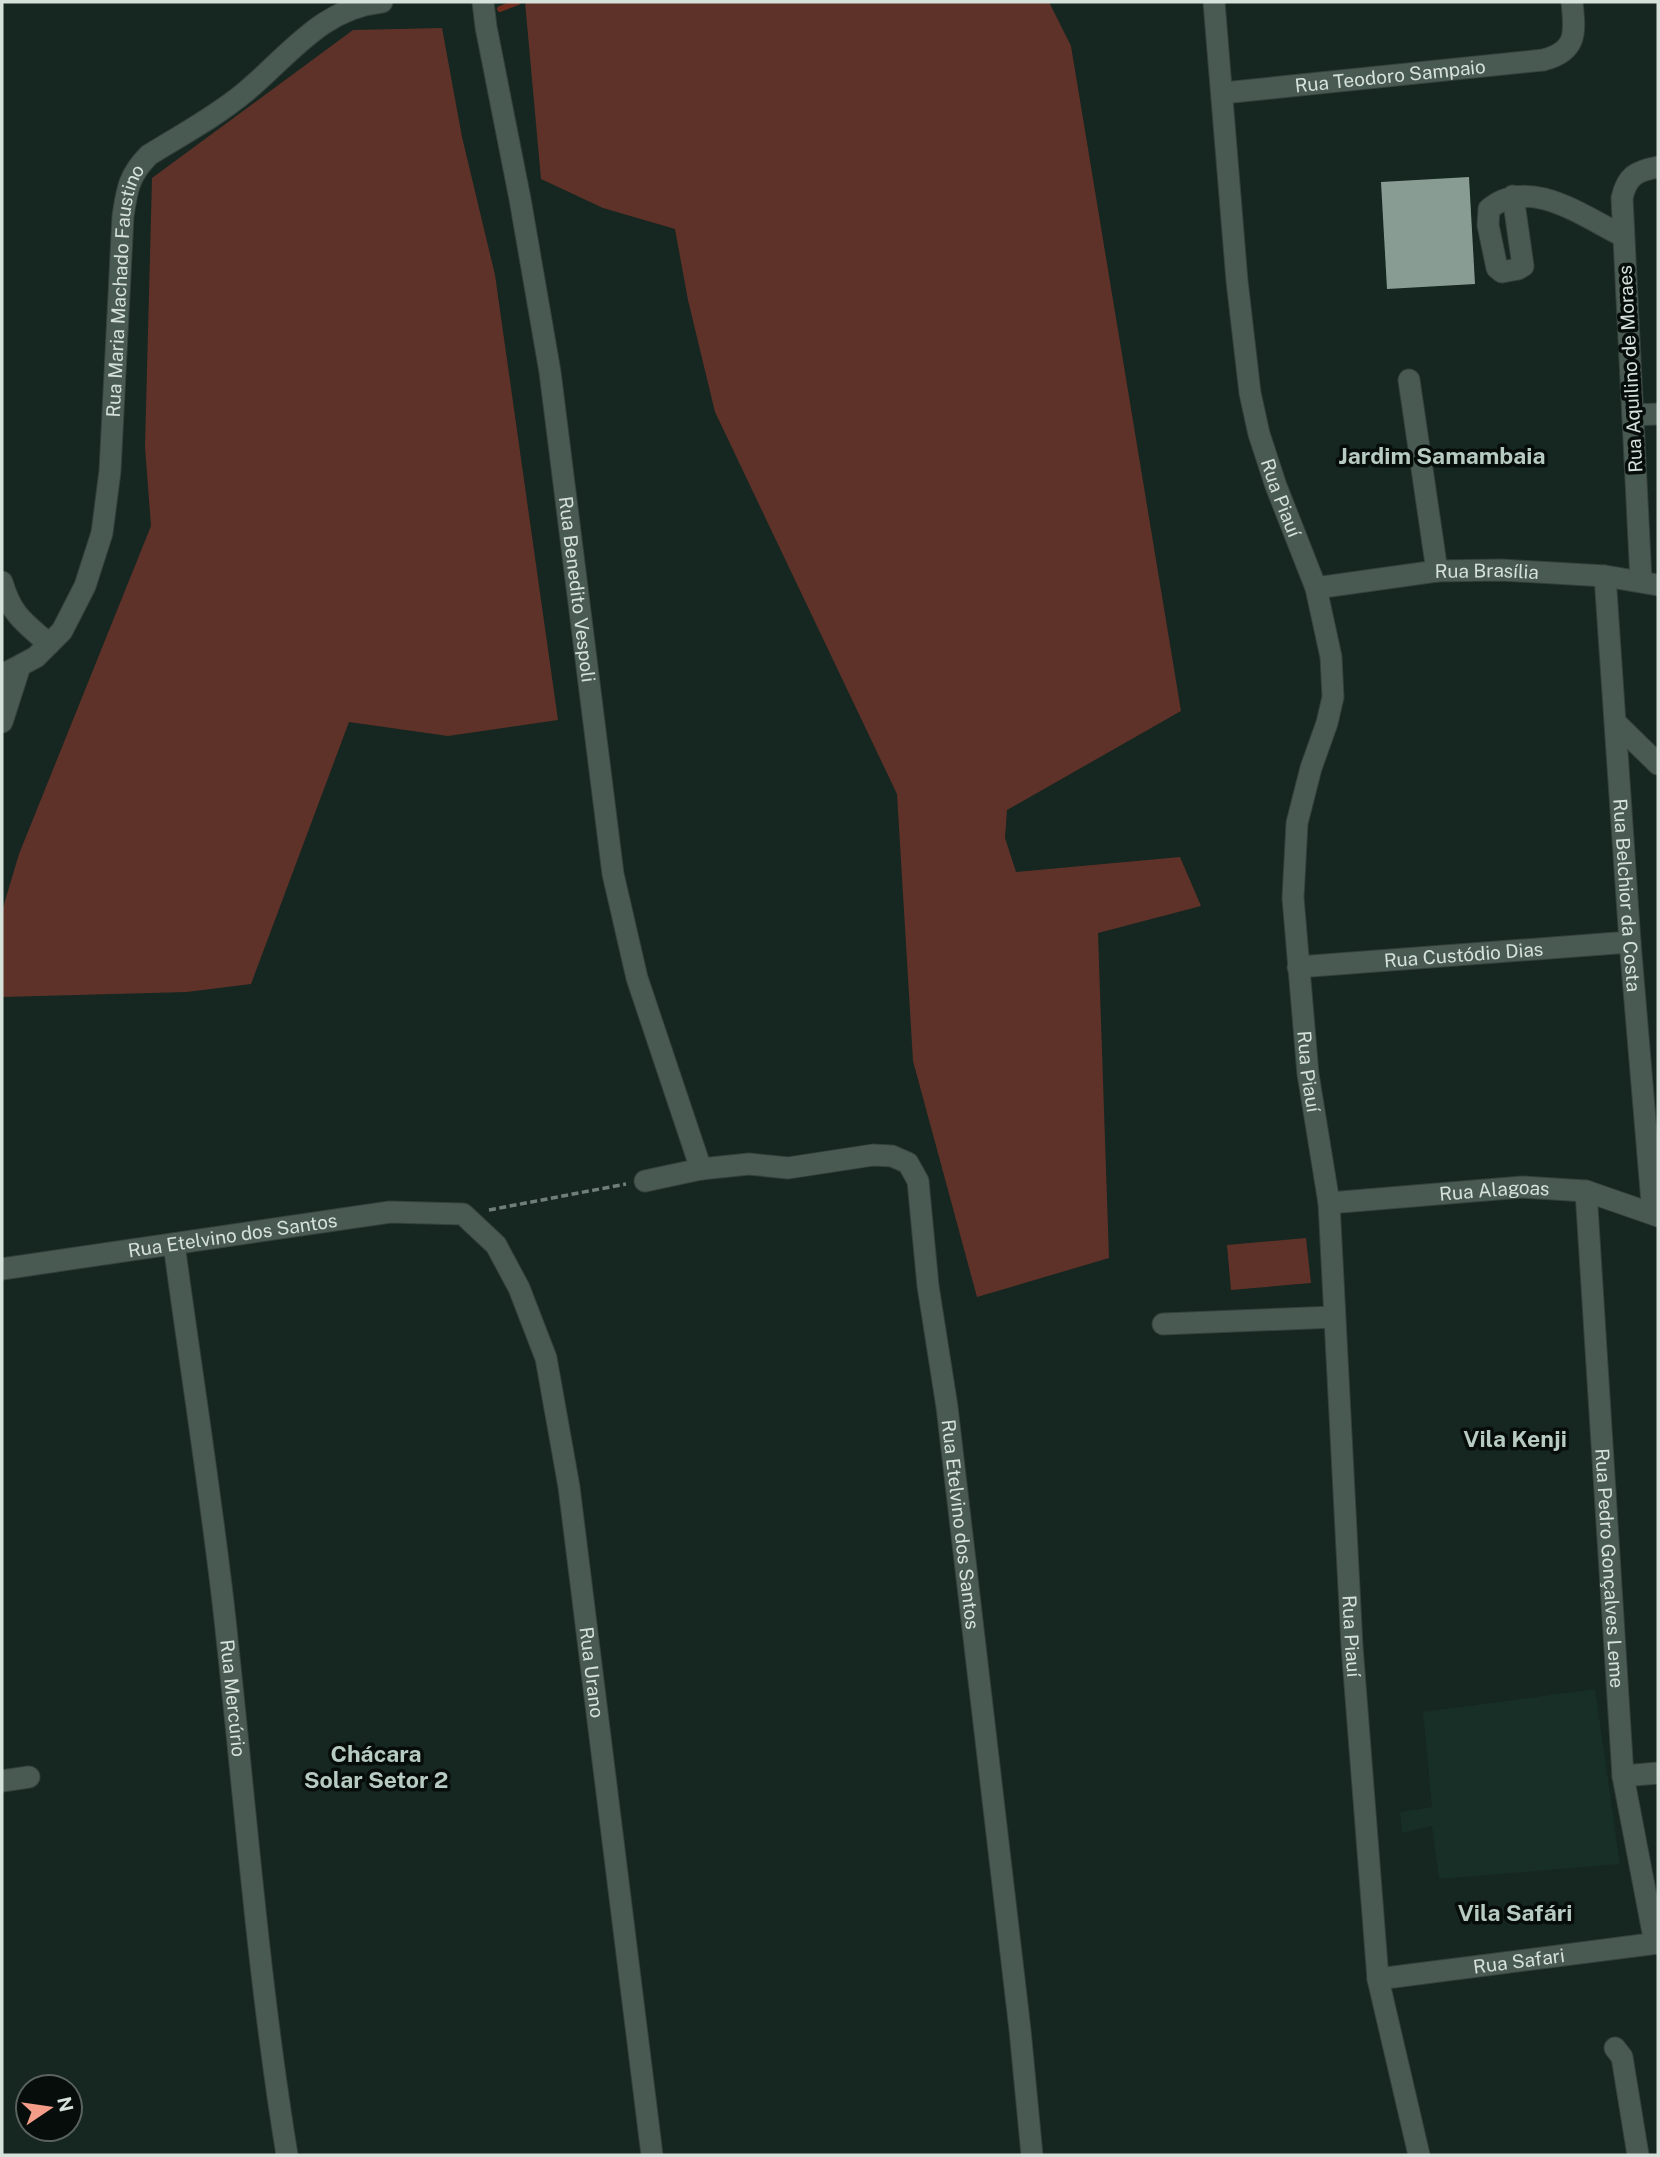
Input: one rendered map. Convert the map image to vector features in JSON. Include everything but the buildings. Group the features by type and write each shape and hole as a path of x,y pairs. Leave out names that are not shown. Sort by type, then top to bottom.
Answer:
{"street":[{"name":"Rua Maria Machado Faustino","path":"11,670 36,657 62,631 85,586 102,533 110,471 122,216 129,180 149,155 243,94 338,13 361,5 382,2"},
{"name":"Rua Benedito Vespoli","path":"483,2 550,372 614,874 637,978 701,1169"},
{"name":"Rua Piauí","path":"1214,2 1237,281 1250,393 1259,434 1276,486 1316,588 1331,657 1333,697 1297,823 1293,898 1308,1074 1329,1203 1353,1659 1378,1979 1419,2155"},
{"name":"Rua Teodoro Sampaio","path":"1223,93 1556,57 1570,45 1573,35 1572,2"},
{"name":"Rua Aquilino de Moraes","path":"1650,583 1633,415 1622,198 1626,183 1635,174 1653,168"},
{"path":"1513,196 1542,196 1623,236"},
{"path":"1409,380 1437,571"},
{"path":"1633,415 1658,414"},
{"name":"Rua Brasília","path":"1316,588 1437,571 1501,570 1605,576 1650,583"},
{"name":"Rua Belchior da Costa","path":"1605,576 1630,942 1656,1215"},
{"path":"2,582 9,604 19,618 49,644"},
{"path":"2,722 11,670"},
{"path":"1616,723 1658,764"},
{"name":"Rua Custódio Dias","path":"1298,967 1630,942"},
{"name":"Rua Etelvino dos Santos","path":"645,1181 701,1169 749,1164 788,1168 873,1155 892,1156 908,1163 918,1181 928,1286 947,1407 1020,2030 1032,2155"},
{"name":"Rua Alagoas","path":"1329,1203 1522,1187 1586,1191 1656,1215"},
{"name":"Rua Pedro Gonçalves Leme","path":"1586,1191 1623,1776 1657,1943"},
{"name":"Rua Etelvino dos Santos","path":"2,1269 390,1212 463,1214"},
{"name":"Rua Urano","path":"463,1214 496,1245 519,1288 546,1359 569,1487 652,2155"},
{"name":"Rua Mercúrio","path":"174,1244 223,1601 256,1927 274,2078 287,2155"},
{"path":"1163,1324 1334,1317"},
{"path":"1623,1776 1658,1773"},
{"path":"2,1781 29,1777"},
{"name":"Rua Safari","path":"1378,1979 1657,1943"},
{"path":"1615,2048 1622,2057 1638,2155"}],"path":[{"path":"463,1214 645,1181"}],"shaded area":[{"path":"525,2 1049,2 1071,46 1181,711 1007,810 1005,838 1016,872 1180,857 1201,906 1098,933 1109,1258 977,1297 913,1061 897,794 715,412 688,300 675,229 603,208 541,179"},
{"path":"442,28 462,137 495,275 558,720 448,736 349,722 251,984 187,992 2,997 2,911 19,854 151,526 145,447 152,178 353,30"},
{"path":"1306,1238 1311,1283 1231,1290 1227,1245"},
{"path":"1595,1689 1620,1864 1439,1879 1432,1826 1402,1833 1400,1812 1432,1807 1423,1712"}],"waterway":[{"path":"500,9 518,2"}],"district":[{"name":"Jardim Samambaia","path":"1442,455"},
{"name":"Vila Kenji","path":"1515,1438"},
{"name":"Chácara Solar Setor 2","path":"376,1766"},
{"name":"Vila Safári","path":"1515,1912"}]}
